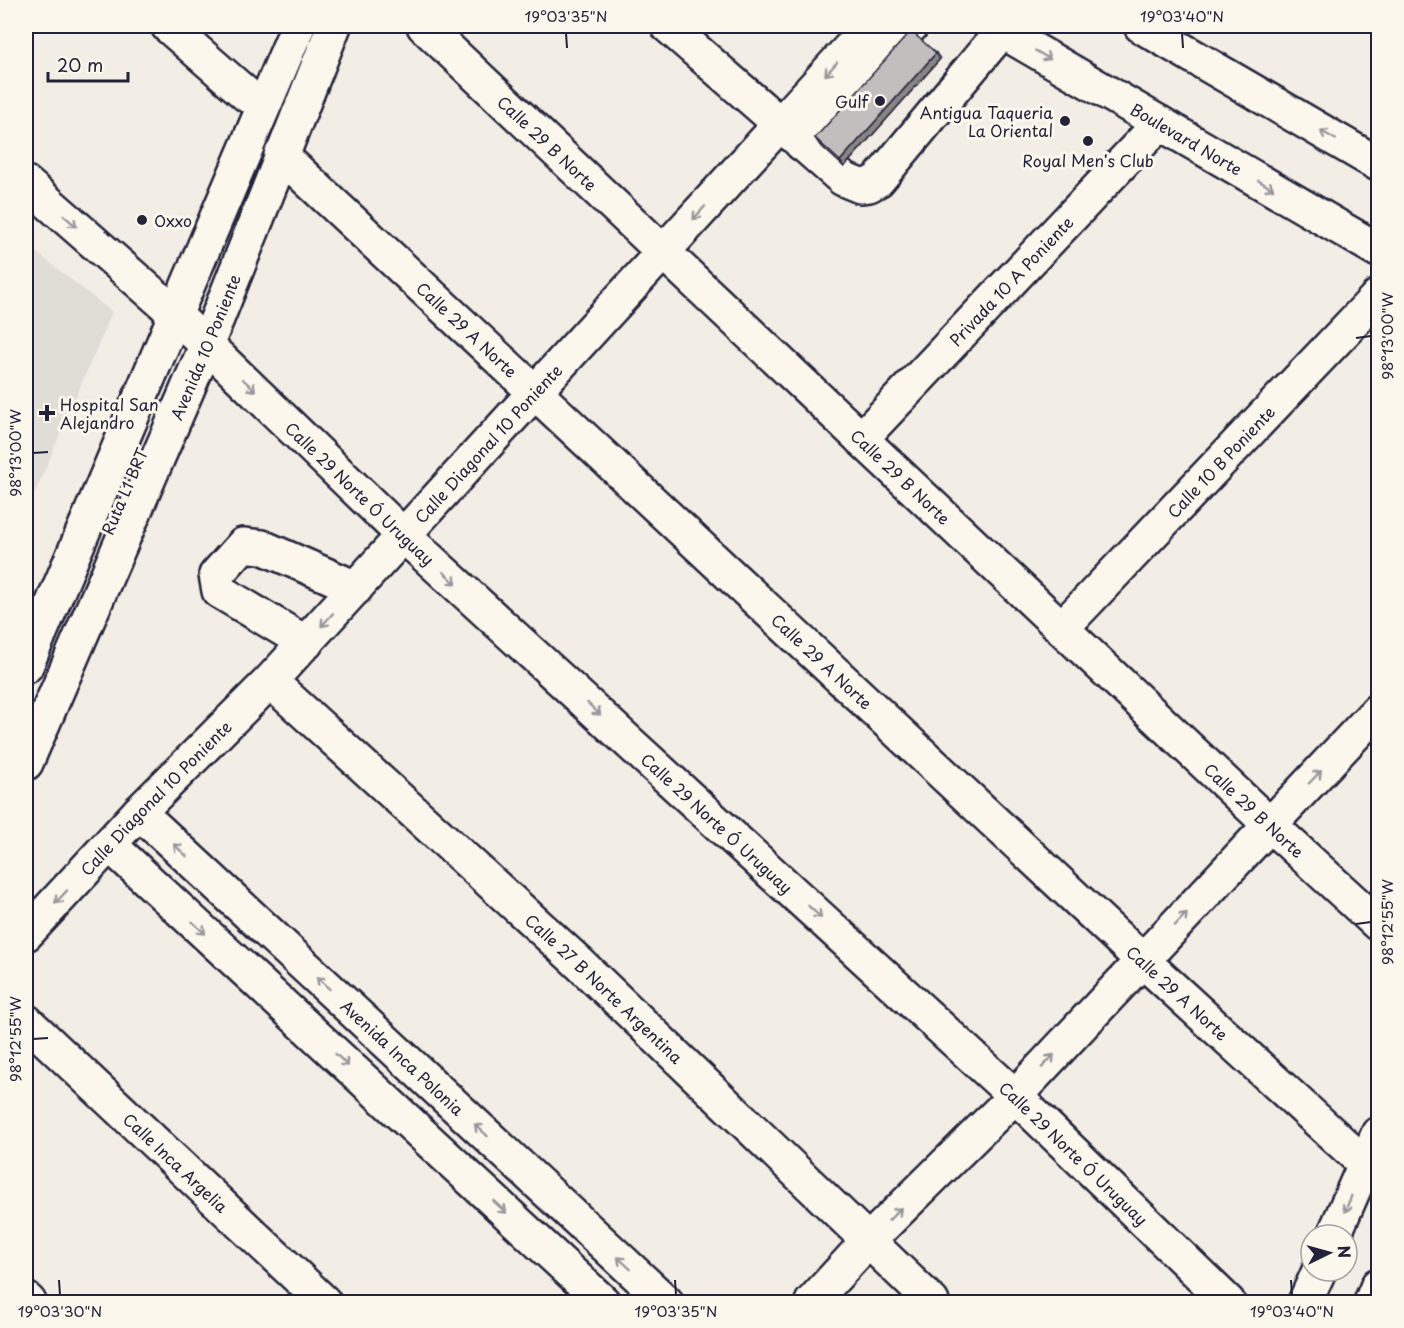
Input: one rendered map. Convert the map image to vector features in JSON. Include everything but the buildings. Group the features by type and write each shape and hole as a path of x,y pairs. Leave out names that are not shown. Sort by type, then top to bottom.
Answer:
{"street":[{"path":"168,26 248,95"},
{"name":"Avenida 10 Poniente","path":"26,763 184,322 248,95 277,26"},
{"name":"Ruta L1 BRT","path":"26,725 298,26"},
{"name":"Ruta L1 BRT","path":"26,666 321,26"},
{"name":"Avenida 10 Poniente","path":"26,618 184,322 281,155 333,26"},
{"name":"Calle 29 B Norte","path":"424,26 1270,825 1378,924"},
{"path":"668,26 843,179 860,186 869,185 878,180 997,28"},
{"name":"Calle Diagonal 10 Poniente","path":"26,934 140,812 306,643 664,252 791,135 870,26"},
{"path":"791,135 911,26"},
{"path":"1141,26 1378,164"},
{"name":"Boulevard Norte","path":"997,28 1378,250"},
{"name":"Privada 10 A Poniente","path":"861,439 1160,123"},
{"name":"Calle 29 A Norte","path":"281,155 1142,960 1365,1164"},
{"path":"26,183 184,322"},
{"name":"Calle 10 B Poniente","path":"1062,628 1378,296"},
{"name":"Calle 29 Norte Ó Uruguay","path":"184,322 404,536 1015,1096 1228,1302"},
{"path":"306,643 219,591 216,575 243,545 262,547 356,588"},
{"name":"Calle 27 B Norte Argentina","path":"270,681 578,962 932,1302"},
{"path":"812,1302 868,1241 1015,1096 1378,710"},
{"name":"Avenida Inca Polonia","path":"140,812 666,1302"},
{"path":"110,845 603,1302"},
{"name":"Calle Inca Argelia","path":"26,1021 324,1302"},
{"path":"1339,1223 1378,1134"},
{"path":"1305,1302 1314,1283"},
{"path":"1371,1302 1378,1285"},
{"path":"26,1299 29,1302"}],"shaded area":[{"name":"Hospital San Alejandro","path":"26,244 112,312 26,514"}],"place":[{"name":"Gulf","path":"880,101"},
{"name":"Antigua Taqueria La Oriental","path":"1065,121"},
{"name":"Royal Men's Club","path":"1088,141"},
{"name":"Oxxo","path":"142,220"},
{"name":"Hospital San Alejandro","path":"47,413"}]}
